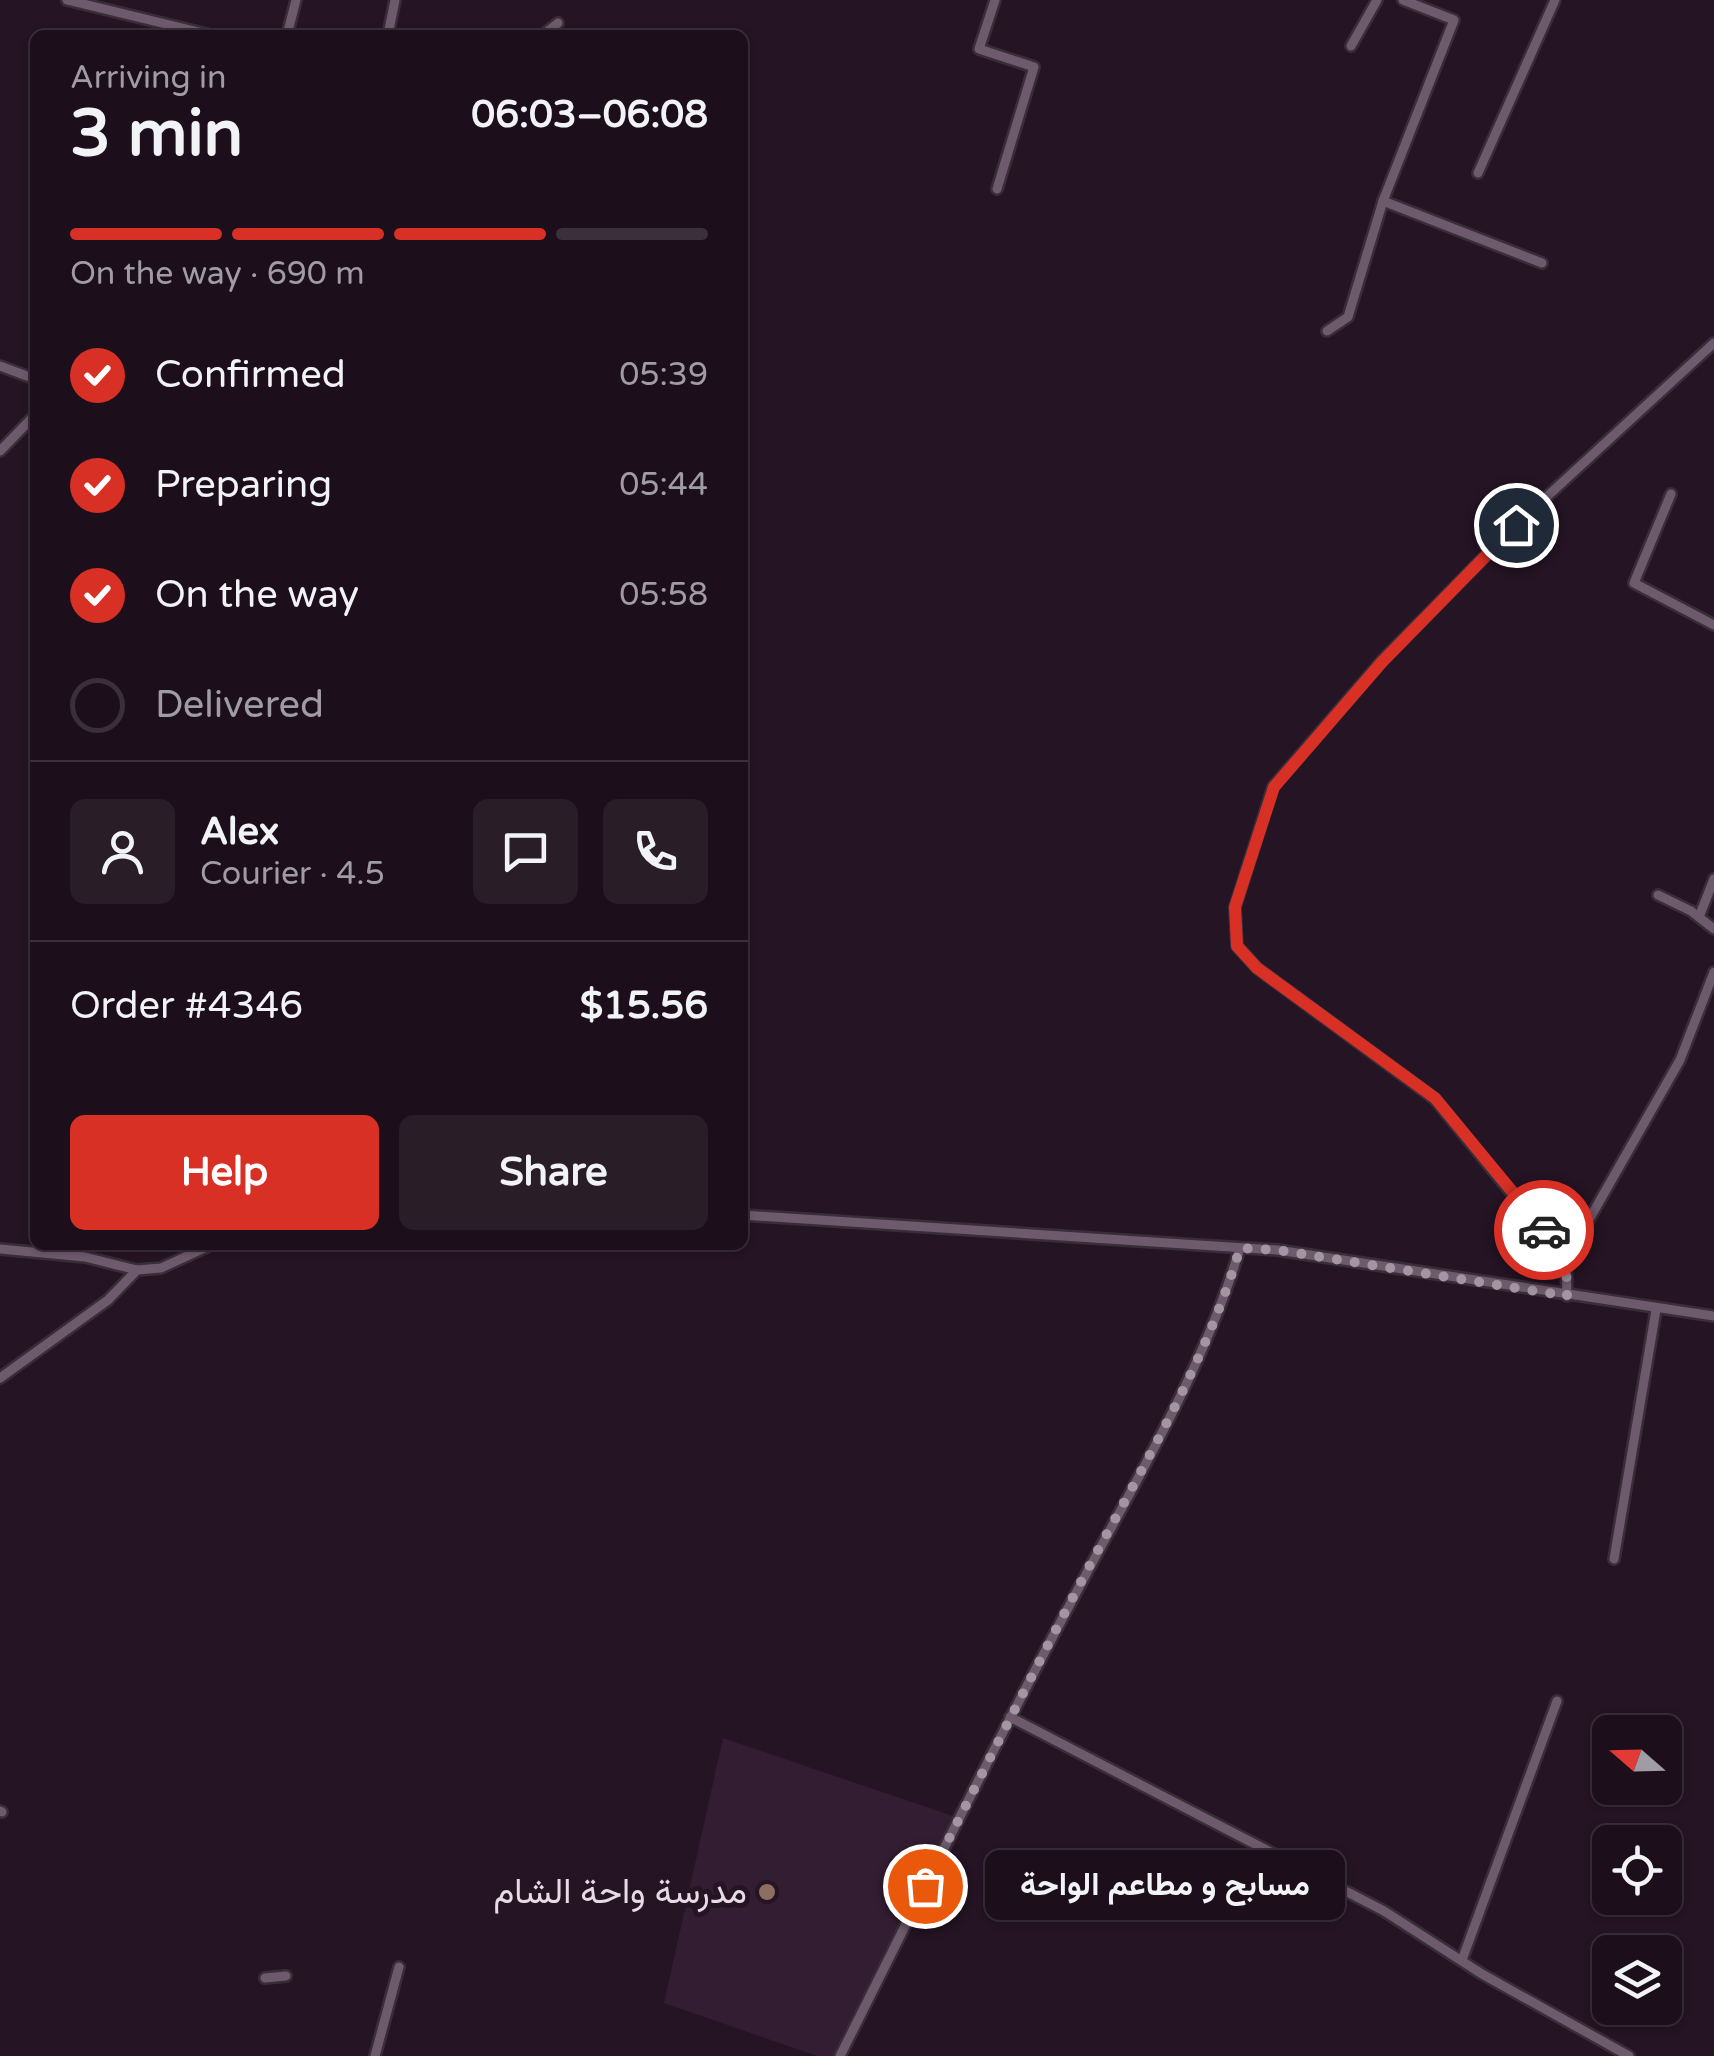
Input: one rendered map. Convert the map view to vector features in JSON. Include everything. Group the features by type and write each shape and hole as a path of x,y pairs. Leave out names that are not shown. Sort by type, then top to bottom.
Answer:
{"street":[{"path":"67,0 190,30"},
{"path":"288,30 296,0"},
{"path":"389,30 394,0"},
{"path":"995,0 979,49 1034,67 997,189"},
{"path":"1350,46 1377,0"},
{"path":"1326,331 1348,317 1383,201 1454,20 1401,0"},
{"path":"1478,172 1555,0"},
{"path":"549,30 558,23"},
{"path":"1383,201 1542,263"},
{"path":"1566,1260 1435,1098 1247,957 1237,946 1235,907 1274,787 1382,662 1516,525 1714,343"},
{"path":"0,366 30,376"},
{"path":"0,451 30,420"},
{"path":"1670,494 1634,584 1714,625"},
{"path":"1699,917 1714,879"},
{"path":"1658,895 1714,929"},
{"path":"1567,1296 1566,1260 1680,1060 1714,972"},
{"path":"748,1216 1277,1250 1714,1316"},
{"path":"0,1248 85,1257 137,1270 162,1268 200,1250"},
{"path":"840,2056 1010,1717 1174,1406 1228,1288 1240,1248"},
{"path":"0,1378 108,1300 137,1270"},
{"path":"1614,1560 1656,1310"},
{"path":"1462,1960 1557,1700"},
{"path":"1010,1717 1384,1911 1629,2056"},
{"path":"375,2056 399,1967"},
{"path":"265,1978 286,1976"}],"shaded area":[{"path":"723,1738 953,1816 833,2056 817,2056 664,2003"}],"way so far":[{"path":"925,1886 1174,1406 1228,1288 1240,1248 1277,1250 1567,1296 1566,1260 1544,1230"}],"place":[{"name":"مسابح و مطاعم الواحة","path":"925,1886"},
{"name":"مدرسة واحة الشام","path":"767,1892"}],"route":[{"path":"1516,525 1382,662 1274,787 1235,907 1237,946 1257,968 1435,1098 1544,1230"}]}
